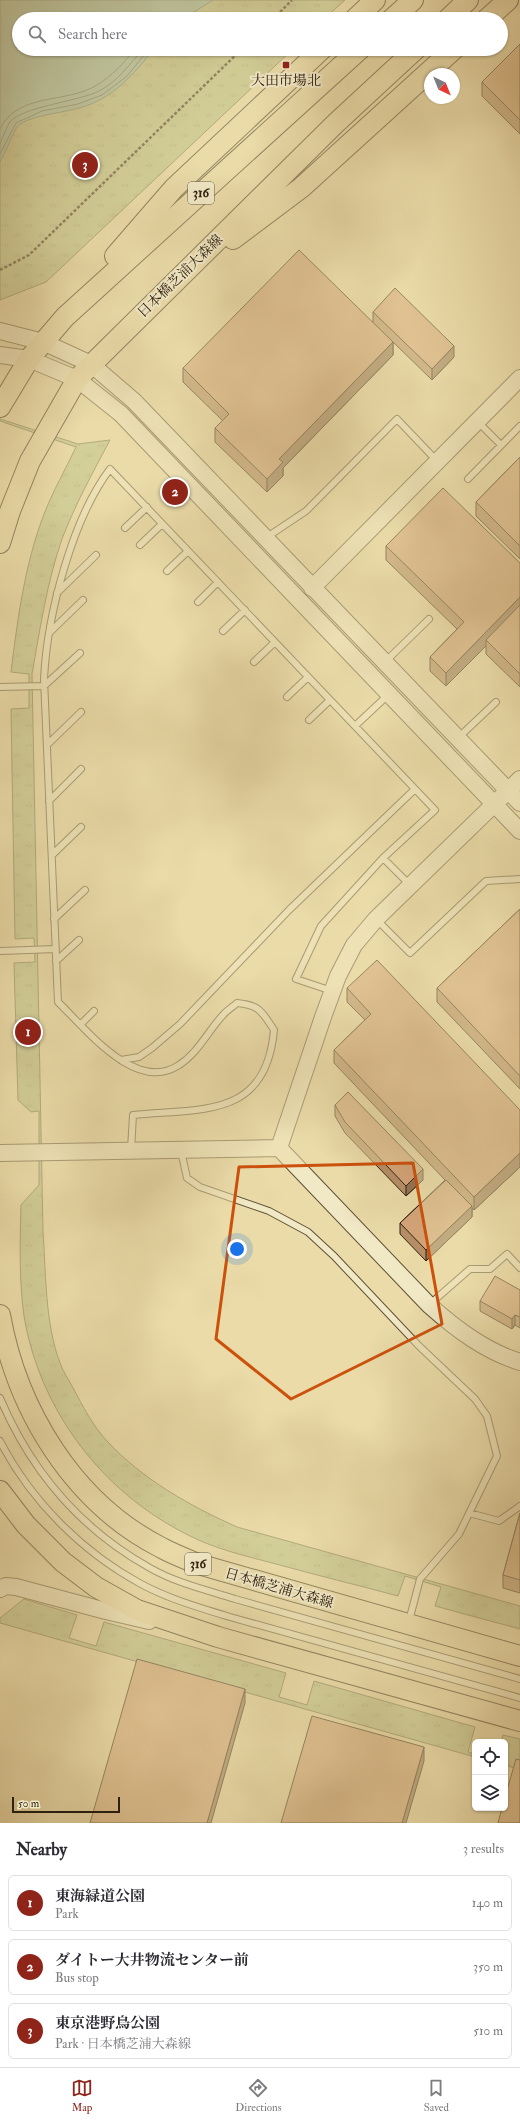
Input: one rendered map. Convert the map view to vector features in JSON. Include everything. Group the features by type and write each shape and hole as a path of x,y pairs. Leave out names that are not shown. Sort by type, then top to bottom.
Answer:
{"main road":[{"path":"362,12 375,0"},
{"path":"400,12 413,0"},
{"path":"455,12 468,0"},
{"path":"495,12 508,0"},
{"path":"92,291 115,257 174,188 315,56"},
{"name":"316","path":"0,407 29,359 43,342 92,291 352,56"},
{"name":"日本橋芝浦大森線","path":"0,543 10,511 30,461 77,379 336,123 408,56"},
{"path":"169,287 301,188 446,56"},
{"name":"日本橋芝浦大森線","path":"0,1315 9,1356 26,1399 41,1431 69,1472 93,1498 128,1528 161,1548 198,1564 520,1656"},
{"path":"0,1491 11,1507 42,1542 63,1562 96,1587 137,1610 218,1637 520,1721"}],"street":[{"path":"0,330 43,342 91,364 134,401 520,803"},
{"path":"0,355 29,359 77,379 121,414 388,695 520,831"},
{"path":"312,588 520,378"},
{"path":"279,1148 332,991 354,945 376,918 520,779"},
{"path":"0,1153 131,1152 279,1148 429,1305 455,1328 482,1346 520,1362"},
{"path":"0,1589 6,1586 16,1586 106,1611 218,1637"}],"lane":[{"path":"264,538 306,510 397,419 438,461"},
{"path":"477,421 501,445"},
{"path":"468,479 520,426"},
{"path":"131,1152 133,1115 215,1108 240,1098 256,1085 268,1065 274,1030 258,1008 253,1005 237,1003 224,1015 188,1058 180,1065 167,1072 156,1074 143,1072 121,1060 106,1049 58,1002 44,686 45,658 57,593 81,521 101,480 110,469 435,810 383,858 321,926 296,979 332,991"},
{"path":"125,528 147,507"},
{"path":"140,545 162,524"},
{"path":"167,571 188,551"},
{"path":"57,593 96,555"},
{"path":"198,602 218,582"},
{"path":"49,633 83,600"},
{"path":"223,630 245,610"},
{"path":"385,663 429,619"},
{"path":"254,662 275,642"},
{"path":"0,687 44,686 80,653"},
{"path":"287,697 308,677"},
{"path":"355,726 388,695"},
{"path":"309,720 330,700"},
{"path":"458,738 496,702"},
{"path":"47,746 81,712"},
{"path":"49,801 81,769"},
{"path":"121,1060 139,1057 180,1024 289,910 415,789"},
{"path":"52,855 81,827"},
{"path":"383,858 410,885"},
{"path":"376,918 410,954 486,881 520,880"},
{"path":"54,919 85,890"},
{"path":"56,961 79,940"},
{"path":"0,951 56,949"},
{"path":"81,1024 94,1011"},
{"path":"181,1151 186,1178 193,1183 234,1200 269,1211 308,1232 334,1256 419,1346 475,1399 487,1416 498,1456 459,1534 420,1579 408,1624"},
{"path":"429,1305 470,1269 490,1269 507,1254 520,1268"},
{"path":"0,1398 26,1452 52,1487 78,1515 115,1546 151,1568 190,1585 235,1599 520,1679"},
{"path":"0,1441 11,1462 38,1499 65,1528 104,1561 142,1585 184,1602 230,1617 520,1698"},
{"path":"469,1513 499,1521 520,1506"}],"path":[{"path":"280,12 291,1"},
{"path":"0,270 29,255 235,56"}],"highlighted area":[{"path":"413,1163 442,1324 291,1399 216,1339 239,1167"}],"green space":[{"path":"0,0 345,0 332,12 12,12 12,56 286,56 46,282 0,300"},
{"path":"0,419 78,444 110,440 78,501 62,539 48,589 32,674 43,1232 51,1332 64,1373 88,1415 107,1441 135,1468 184,1501 237,1527 520,1606 520,1629 435,1606 441,1587 405,1576 398,1596 231,1552 188,1535 157,1517 128,1496 103,1472 80,1445 60,1416 44,1384 32,1351 22,1303 20,1247 21,1205 39,1185 39,1111 31,1112 18,1100 14,963 35,962 34,938 15,939 11,709 29,708 29,674 11,672 20,607 34,543 49,502 76,447 0,421"},
{"path":"24,1599 77,1615 69,1638 96,1646 104,1622 286,1673 279,1697 307,1705 314,1681 475,1727 468,1752 472,1753 472,1756 0,1623 0,1618"},
{"path":"503,1735 520,1739 520,1770 508,1766 508,1739 502,1739"}],"water":[{"path":"0,0 213,0 194,12 12,12 12,56 148,56 130,77 102,99 79,108 30,119 23,122 14,132 0,162"}],"building":[{"path":"520,44 520,120 482,82"},
{"path":"299,250 393,342 279,459 283,462 267,479 215,428 229,414 183,368"},
{"path":"395,288 454,346 432,369 373,312"},
{"path":"520,457 520,546 476,502"},
{"path":"443,488 520,563 520,597 446,673 430,657 464,622 386,546"},
{"path":"520,605 520,674 486,640"},
{"path":"520,909 520,1076 437,988"},
{"path":"377,960 520,1110 520,1153 474,1197 334,1050 371,1014 347,988"},
{"path":"348,1092 423,1169 406,1186 345,1122 335,1105"},
{"path":"446,1180 472,1206 426,1250 400,1223"},
{"path":"495,1276 520,1290 520,1317 515,1315 512,1319 480,1301"},
{"path":"520,1513 520,1580 503,1575"},
{"path":"137,1659 245,1689 207,1823 90,1823"},
{"path":"312,1716 424,1747 402,1823 281,1823"},
{"path":"516,1759 520,1760 520,1823 498,1823 501,1811 508,1811 508,1787"}],"place":[{"name":"大田市場北","path":"286,65"},
{"name":"東京港野鳥公園","path":"85,165"},
{"name":"ダイトー大井物流センター前","path":"175,492"},
{"name":"東海緑道公園","path":"28,1032"}]}
